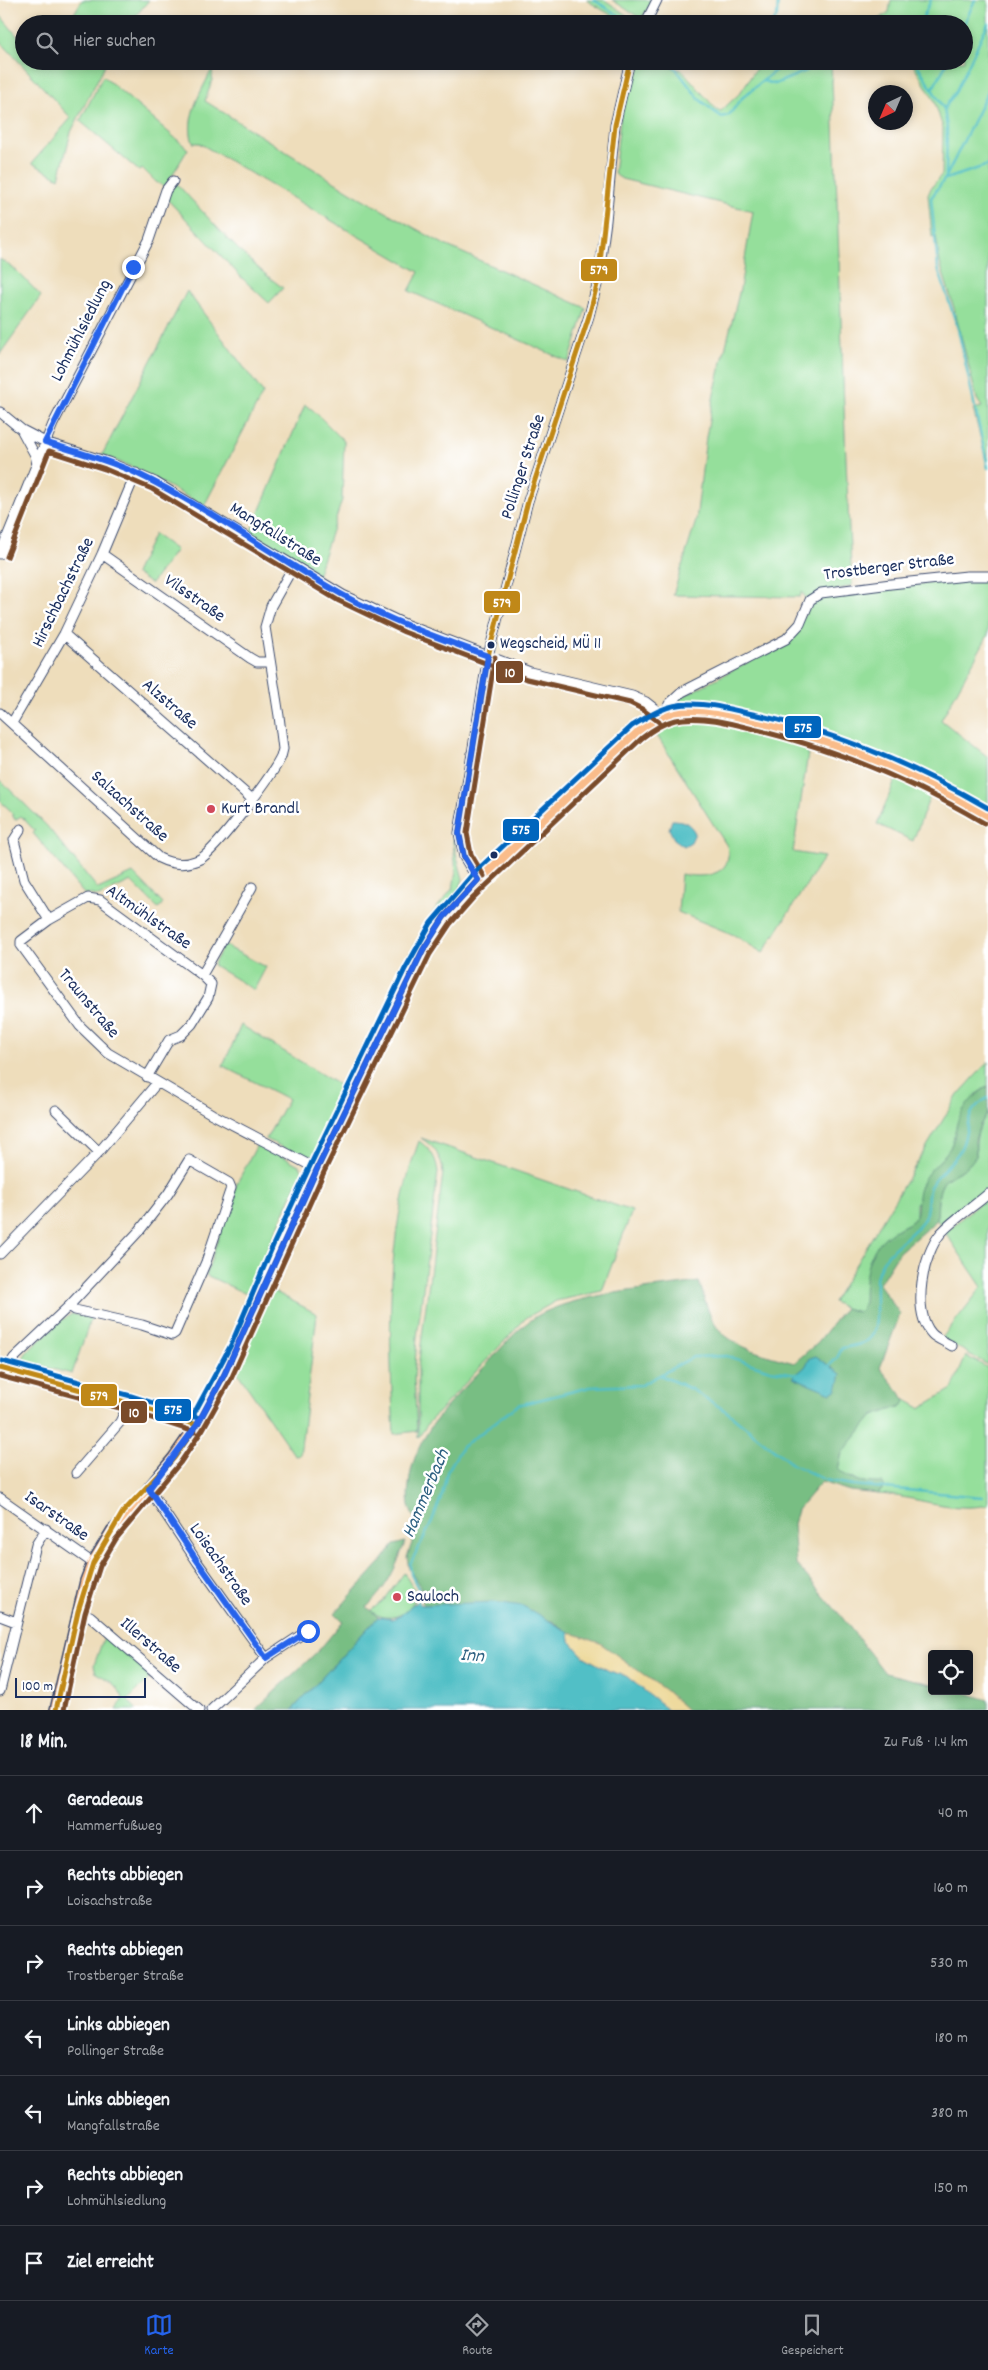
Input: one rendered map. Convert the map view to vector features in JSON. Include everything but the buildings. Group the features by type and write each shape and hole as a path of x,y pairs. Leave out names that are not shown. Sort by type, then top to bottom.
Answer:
{"main road":[{"name":"Trostberger Straße","path":"110,1535 161,1474 197,1425 238,1348 281,1246 423,950 444,917 478,880 520,843 637,732 664,716 680,712 700,712 740,718 797,732 858,753 931,784 988,817"},
{"name":"Trostberger Straße","path":"56,1710 65,1677 78,1611 93,1563 123,1512 161,1474"}],"street":[{"path":"650,15 657,0"},
{"name":"Pollinger Straße","path":"478,880 464,857 459,833 488,656 528,501 572,371 593,298 602,253 615,125 628,70"},
{"name":"Lohmühlsiedlung","path":"0,554 38,464 45,442 149,240 166,190 173,180"},
{"path":"0,412 22,430 45,442"},
{"path":"22,430 38,464"},
{"name":"Mangfallstraße","path":"45,442 136,473 203,510 293,566 370,609 539,675 632,696 646,702 664,716"},
{"name":"Hirschbachstraße","path":"12,723 64,634 102,554 136,473"},
{"name":"Vilsstraße","path":"102,554 250,658 257,662 269,662"},
{"name":"Salzachstraße","path":"0,713 159,858 174,864 187,863 206,855 276,767 282,753 279,716 269,662 265,623 271,606 293,566"},
{"name":"Trostberger Straße","path":"664,716 665,708 682,692 786,639 800,624 810,600 822,593 935,579 988,576"},
{"name":"Alzstraße","path":"64,634 252,799"},
{"path":"21,829 14,840 21,872 49,920"},
{"name":"Altmühlstraße","path":"49,920 82,900 88,898 100,900 202,975 252,887"},
{"name":"Traunstraße","path":"49,920 22,939 21,945 90,1037 108,1053 157,1083 317,1169"},
{"path":"147,1077 165,1044 186,1032 208,998 211,984 202,975"},
{"path":"0,1254 99,1152 157,1083"},
{"path":"56,1110 99,1152"},
{"path":"69,1306 75,1310 142,1325 172,1335 175,1333 206,1262 231,1188 229,1183 189,1160 168,1194 140,1230 69,1306 4,1368 129,1403 197,1425"},
{"path":"952,1346 931,1333 924,1318 921,1294 926,1263 940,1235 988,1194"},
{"path":"76,1473 120,1422 129,1403"},
{"name":"Loisachstraße","path":"149,1489 193,1556 266,1658"},
{"name":"Isarstraße","path":"0,1498 46,1528 93,1563"},
{"path":"0,1691 36,1545 46,1528"},
{"name":"Illerstraße","path":"78,1611 90,1616 198,1710"},
{"path":"0,1616 16,1622"},
{"path":"210,1710 266,1658 308,1631"}],"green space":[{"path":"82,0 149,0 136,15 73,15"},
{"path":"586,0 605,0 626,15 611,15"},
{"path":"612,0 652,0 644,15 635,15"},
{"path":"891,0 988,0 988,460 986,460 973,409 982,407 977,399 954,308 940,263 936,235 932,237 928,195 942,174 943,128 934,100 916,70 973,70 973,15 885,15 889,12"},
{"path":"0,15 15,33 15,57 0,41"},
{"path":"27,70 102,70 71,132 59,178 32,163 71,118"},
{"path":"213,70 212,81 205,101 352,193 445,245 586,308 569,362 409,291 419,272 199,143 193,143 191,133 192,113 199,94"},
{"path":"631,70 682,70 716,109 721,111 740,93 755,70 831,70 852,585 807,600 802,592 800,597 673,595 696,521 706,437 714,394 740,289 753,211 622,179 614,174 621,113"},
{"path":"103,76 188,149 165,187 156,182 143,169 139,171 80,121"},
{"path":"176,183 241,252 283,288 269,303 244,280 165,197"},
{"path":"0,259 17,271 41,296 0,354"},
{"path":"187,291 263,393 204,506 137,469 102,455"},
{"path":"305,405 313,410 344,441 342,500 317,576 249,535"},
{"path":"154,534 176,550 151,584 135,573"},
{"path":"988,579 988,635 941,720 988,757 988,813 872,754 677,709 674,706 676,700 788,641 811,604 819,597 951,580"},
{"path":"681,716 724,719 810,741 793,852 824,857 763,953 734,935 678,912 681,874 698,876 715,873 726,864 728,856 727,846 651,726"},
{"path":"898,774 932,791 913,841 877,824"},
{"path":"0,780 46,825 98,889 133,873 163,904 158,908 131,881 99,896 84,894 33,833 35,831 21,816 15,820 10,810 0,801"},
{"path":"455,829 455,849 463,879 461,886 436,918 413,956 316,1159 310,1161 266,1139 288,1099 223,1066 241,1025 347,1090 412,950 435,910 453,888 456,872 453,842"},
{"path":"224,945 266,967 254,990 213,965"},
{"path":"988,1062 988,1086 975,1095 958,1121 956,1133 949,1151 939,1161 916,1204 916,1216 910,1223 897,1229 864,1306 859,1312 833,1302 958,1095"},
{"path":"988,1086 988,1112 980,1125 975,1140 976,1156 966,1167 944,1182 938,1197 937,1220 899,1252 879,1284 900,1314 880,1368 906,1400 902,1406 873,1416 842,1453 838,1469 853,1479 882,1483 884,1487 878,1494 850,1491 821,1482 797,1510 793,1524 796,1564 841,1616 885,1673 928,1683 928,1695 972,1695 988,1700 988,1710 687,1710 665,1690 600,1643 569,1632 552,1621 454,1605 423,1605 421,1588 409,1569 407,1557 414,1537 416,1521 411,1512 408,1490 412,1467 418,1450 436,1420 521,1328 538,1315 582,1299 699,1282 714,1323 729,1339 739,1345 794,1363 818,1342 845,1308 858,1312 864,1306 866,1275 871,1256 883,1239 915,1218 922,1182 950,1148 958,1120 963,1110 974,1097"},
{"path":"988,1112 988,1190 943,1228 937,1220 938,1197 941,1186 948,1178 966,1167 976,1156 978,1133"},
{"path":"421,1138 632,1211 602,1291 556,1301 526,1318 429,1422 418,1438 418,1368 443,1173 437,1152"},
{"path":"419,1141 432,1154 438,1172 417,1337 414,1378 417,1431 394,1434 390,1323 394,1249 408,1177"},
{"path":"258,1143 299,1165 303,1170 249,1292 244,1293 206,1275 237,1183"},
{"path":"988,1196 988,1365 942,1338 982,1287 945,1232"},
{"path":"268,1288 317,1314 300,1455 295,1456 235,1369"},
{"path":"72,1314 91,1318 72,1374 29,1363 23,1359 26,1353 62,1320"},
{"path":"966,1356 988,1368 988,1505 974,1507 947,1506 878,1494 884,1487 848,1477 838,1469 842,1453 873,1415 902,1406 906,1400 920,1408 952,1389"},
{"path":"405,1542 390,1577 367,1607 378,1617 292,1710 255,1710 319,1650 343,1621 335,1613 394,1545"},
{"path":"404,1573 416,1593 410,1607 404,1612 391,1617 377,1615 370,1611 385,1599"},
{"path":"105,1634 153,1675 128,1700 137,1710 117,1710 123,1698 121,1693 112,1683 96,1673 94,1665"}],"sand":[{"path":"569,1632 600,1643 665,1690 687,1710 668,1710 626,1676 609,1671 583,1656 570,1641"}],"water":[{"path":"672,820 683,821 691,827 695,833 691,842 684,846 674,839 669,829"},
{"path":"816,1356 841,1374 837,1390 831,1393 793,1377 805,1367 810,1358"},
{"name":"Inn","path":"494,1602 523,1606 569,1632 570,1641 583,1656 609,1671 626,1676 668,1710 292,1710 378,1617 392,1619 400,1616 414,1603 423,1605"}],"waterway":[{"path":"594,0 618,15"},
{"path":"777,15 778,0"},
{"path":"924,15 931,0"},
{"path":"968,15 975,0"},
{"path":"973,55 988,23"},
{"path":"677,70 699,99 721,117 729,115 742,98 776,70"},
{"path":"763,81 775,84 807,70"},
{"path":"920,70 944,109 947,128 946,177 931,198 938,268 958,329 988,468"},
{"path":"933,88 943,70"},
{"path":"944,109 956,91 966,70"},
{"path":"947,175 988,91"},
{"path":"946,179 988,165"},
{"name":"Hammerbach","path":"828,1367 837,1358 842,1348 864,1342 873,1333 876,1317 876,1281 880,1266 891,1251 925,1217 930,1187 936,1177 959,1152 963,1144 970,1115 980,1103 988,1098"},
{"name":"Hammerbach","path":"417,1605 419,1590 411,1575 410,1564 430,1526 442,1495 447,1472 462,1447 518,1405 590,1387 641,1385 693,1357 727,1356 770,1370 798,1374"},
{"path":"660,1375 691,1389 726,1411 792,1464 825,1480 852,1485 982,1497"}],"transit line":[{"name":"579","path":"478,880 464,857 459,833 488,656 528,501 589,316 598,281 615,125 628,70"},
{"name":"10","path":"7,557 49,451 105,469 152,489 339,601 404,632 527,679 630,703 642,709 659,722"},
{"name":"10","path":"484,876 471,854 467,833 495,657"},
{"name":"575","path":"190,1421 231,1345 274,1243 310,1166 405,969 431,923 473,874 632,726 659,711 680,704 711,705 780,720 842,739 902,763 988,808"},
{"name":"10","path":"64,1710 85,1613 100,1566 116,1539 180,1463 203,1429 231,1379 324,1172 430,954 450,924 473,898 642,738 658,727 675,720 696,718 727,722 817,747 902,780 984,823"},
{"name":"579","path":"56,1710 78,1611 93,1563 123,1512 174,1458 197,1425 224,1375 317,1169 423,950 444,917 478,880"},
{"name":"575","path":"2,1361 131,1396 199,1418"},
{"name":"579","path":"0,1368 129,1403 197,1425"},
{"name":"10","path":"0,1376 127,1410 195,1432"}],"place":[{"name":"Wegscheid, MÜ 11","path":"491,645"},
{"name":"Kurt Brandl","path":"211,809"},
{"name":"Sauloch","path":"397,1597"}],"route":[{"path":"133,267 45,442 108,462 155,482 343,595 407,625 488,656 459,833 464,857 478,880 444,917 423,950 281,1246 238,1348 197,1425 149,1489 179,1536 266,1658 308,1631"}]}
